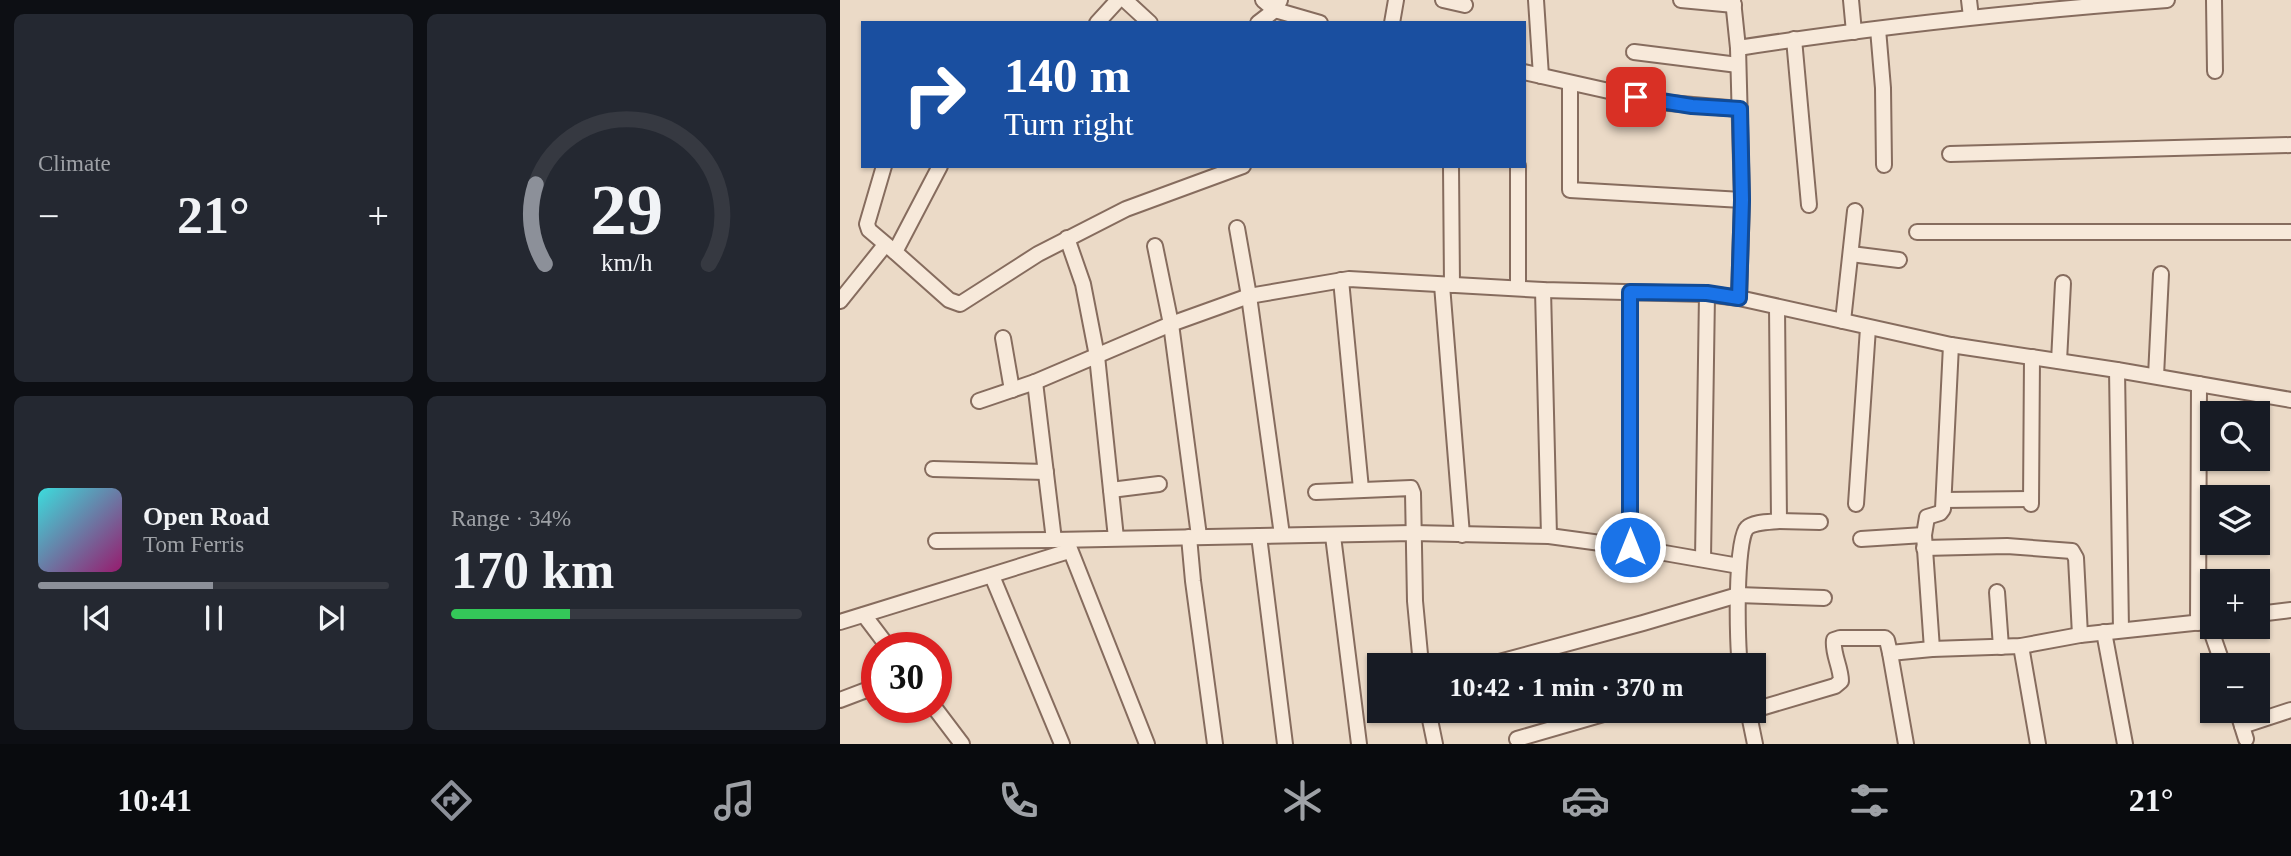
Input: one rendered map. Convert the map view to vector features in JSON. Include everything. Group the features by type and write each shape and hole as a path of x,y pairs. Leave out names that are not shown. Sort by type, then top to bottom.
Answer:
{"street":[{"path":"1263,0 1315,21"},
{"path":"1392,21 1396,0"},
{"path":"1443,0 1465,5"},
{"path":"1536,0 1541,76"},
{"path":"1681,0 1733,2 1738,48 1742,200 1739,298"},
{"path":"1851,0 1854,32"},
{"path":"1969,0 1971,17"},
{"path":"1738,48 2060,4 2167,0"},
{"path":"2214,0 2215,71"},
{"path":"1100,21 1127,1 1146,19"},
{"path":"1260,21 1277,5"},
{"path":"1878,29 1883,88 1884,165"},
{"path":"1794,39 1809,205"},
{"path":"1634,52 1738,65"},
{"path":"1526,72 1658,102 1740,109"},
{"path":"1570,83 1570,190 1742,200"},
{"path":"1950,154 2291,145"},
{"path":"883,168 867,224 869,230 949,300 960,304 1067,238 1126,209 1237,168"},
{"path":"840,301 890,249 939,168"},
{"path":"1451,168 1447,285 1462,536"},
{"path":"1518,168 1518,288"},
{"path":"1843,321 1855,211"},
{"path":"1237,228 1282,536"},
{"path":"1917,232 2291,232"},
{"path":"1067,238 1083,284 1097,356 1116,538"},
{"path":"1155,246 1171,324 1194,537 1193,581 1215,744"},
{"path":"1851,254 1899,260"},
{"path":"2156,376 2161,274"},
{"path":"979,401 1035,382 1171,324 1249,296 1341,281 1368,280 1543,290 1707,293 1951,345 2156,376 2291,400"},
{"path":"1341,281 1361,489"},
{"path":"2059,361 2063,283"},
{"path":"1543,290 1549,536"},
{"path":"1630,292 1630,547"},
{"path":"1703,559 1707,293"},
{"path":"1777,307 1779,521"},
{"path":"1856,504 1868,328"},
{"path":"1003,338 1012,390"},
{"path":"1933,649 1924,541 1927,517 1942,511 1944,500 1951,345"},
{"path":"1944,500 2031,501 2032,357"},
{"path":"2117,370 2121,630"},
{"path":"1035,382 1046,472 1063,544 1147,744"},
{"path":"2199,384 2204,569"},
{"path":"933,469 1046,472"},
{"path":"1111,490 1158,484"},
{"path":"1316,492 1411,488 1420,653"},
{"path":"1738,653 1739,566 1747,528 1779,521 1820,522"},
{"path":"936,541 1063,544 1116,538 1413,533 1549,536 1739,566"},
{"path":"1259,536 1285,744"},
{"path":"1334,536 1359,744"},
{"path":"1861,539 2072,551 2076,558 2080,635"},
{"path":"840,622 992,576 1063,544"},
{"path":"992,576 1062,744"},
{"path":"1997,592 2001,646"},
{"path":"1532,653 1738,595 1824,598"},
{"path":"2270,613 2291,610"},
{"path":"864,615 877,632"},
{"path":"1890,653 2021,646 2080,635 2200,623"},
{"path":"2104,632 2125,744"},
{"path":"1766,706 1835,686 1841,681 1834,640 1885,638 1888,640 1906,744"},
{"path":"2021,646 2038,744"},
{"path":"840,700 861,692"},
{"path":"2270,720 2291,710"},
{"path":"946,723 962,744"},
{"path":"1431,723 1435,744"},
{"path":"1517,739 1572,723"},
{"path":"1752,723 1755,744"},
{"path":"2242,723 2244,732 2263,723"}],"route":[{"path":"1630,547 1630,292 1707,293 1739,298 1742,200 1740,109 1692,106 1636,97"}]}
